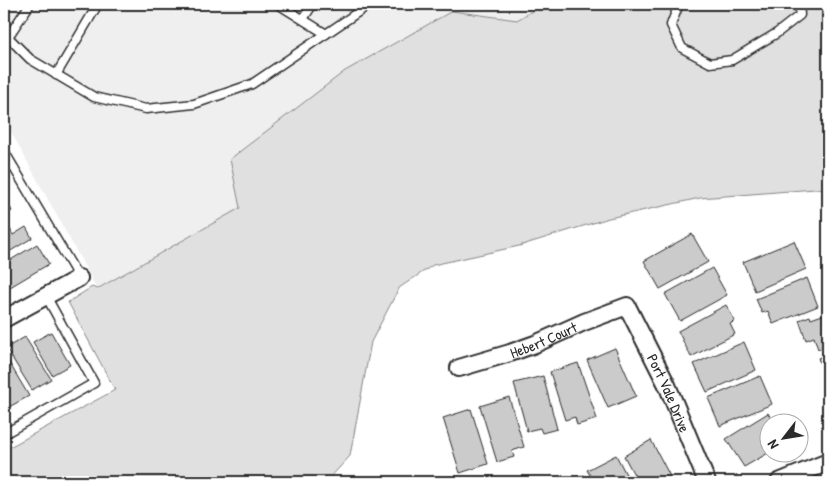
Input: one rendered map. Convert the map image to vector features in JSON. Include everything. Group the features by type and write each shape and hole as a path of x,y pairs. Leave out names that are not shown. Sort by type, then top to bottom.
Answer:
{"street":[{"path":"4,319 79,278"},
{"name":"Hebert Court","path":"459,368 535,344 584,322 627,306"},
{"name":"Port Vale Drive","path":"627,306 667,385 707,482"},
{"path":"779,482 828,462"}],"lane":[{"path":"8,38 30,4"},
{"path":"56,75 98,4"},
{"path":"278,4 326,34"},
{"path":"303,19 312,4"},
{"path":"4,30 8,38 30,59 94,97 146,109 194,104 252,84 370,4"},
{"path":"678,4 671,25 682,48 710,62 732,60 777,33 800,15 799,4"},
{"path":"4,151 79,278"},
{"path":"4,434 94,383 46,296"}],"shaded area":[{"path":"4,4 544,4 517,20 452,11 240,208 97,289 4,119"},
{"path":"544,4 828,4 828,188 700,198 609,218 519,246 433,265 399,288 371,342 350,456 326,482 4,482 4,450 115,390 68,302 92,287 97,289 240,208 230,159 345,71 452,11 517,20"}],"building":[{"path":"4,199 12,211 4,216"},
{"path":"8,225 13,235 26,227 32,238 4,255 4,228"},
{"path":"692,234 708,262 660,289 644,261"},
{"path":"794,241 806,269 755,291 743,262"},
{"path":"37,244 49,264 5,290 4,264"},
{"path":"712,268 727,295 680,321 665,294"},
{"path":"807,278 818,306 773,324 768,311 762,313 756,299"},
{"path":"726,305 735,321 730,324 735,334 691,357 678,331"},
{"path":"828,313 828,346 818,349 814,337 806,340 799,320 810,316 811,319"},
{"path":"51,332 70,365 52,375 33,342"},
{"path":"25,337 51,379 32,390 6,348"},
{"path":"744,342 756,370 707,392 694,364"},
{"path":"615,348 636,396 608,408 587,360"},
{"path":"4,354 29,396 9,407 4,398"},
{"path":"828,354 828,385 818,358"},
{"path":"578,363 597,419 577,425 575,417 565,420 550,372"},
{"path":"543,376 557,429 542,433 540,428 527,431 514,383"},
{"path":"760,376 772,404 720,426 708,398"},
{"path":"509,397 524,447 512,451 514,457 497,462 480,406"},
{"path":"471,409 488,464 460,473 443,418"},
{"path":"760,418 760,458 744,467 726,439"},
{"path":"651,440 673,482 638,482 624,456"},
{"path":"616,455 630,482 594,482 587,470"},
{"path":"584,475 587,482 567,482"}]}
